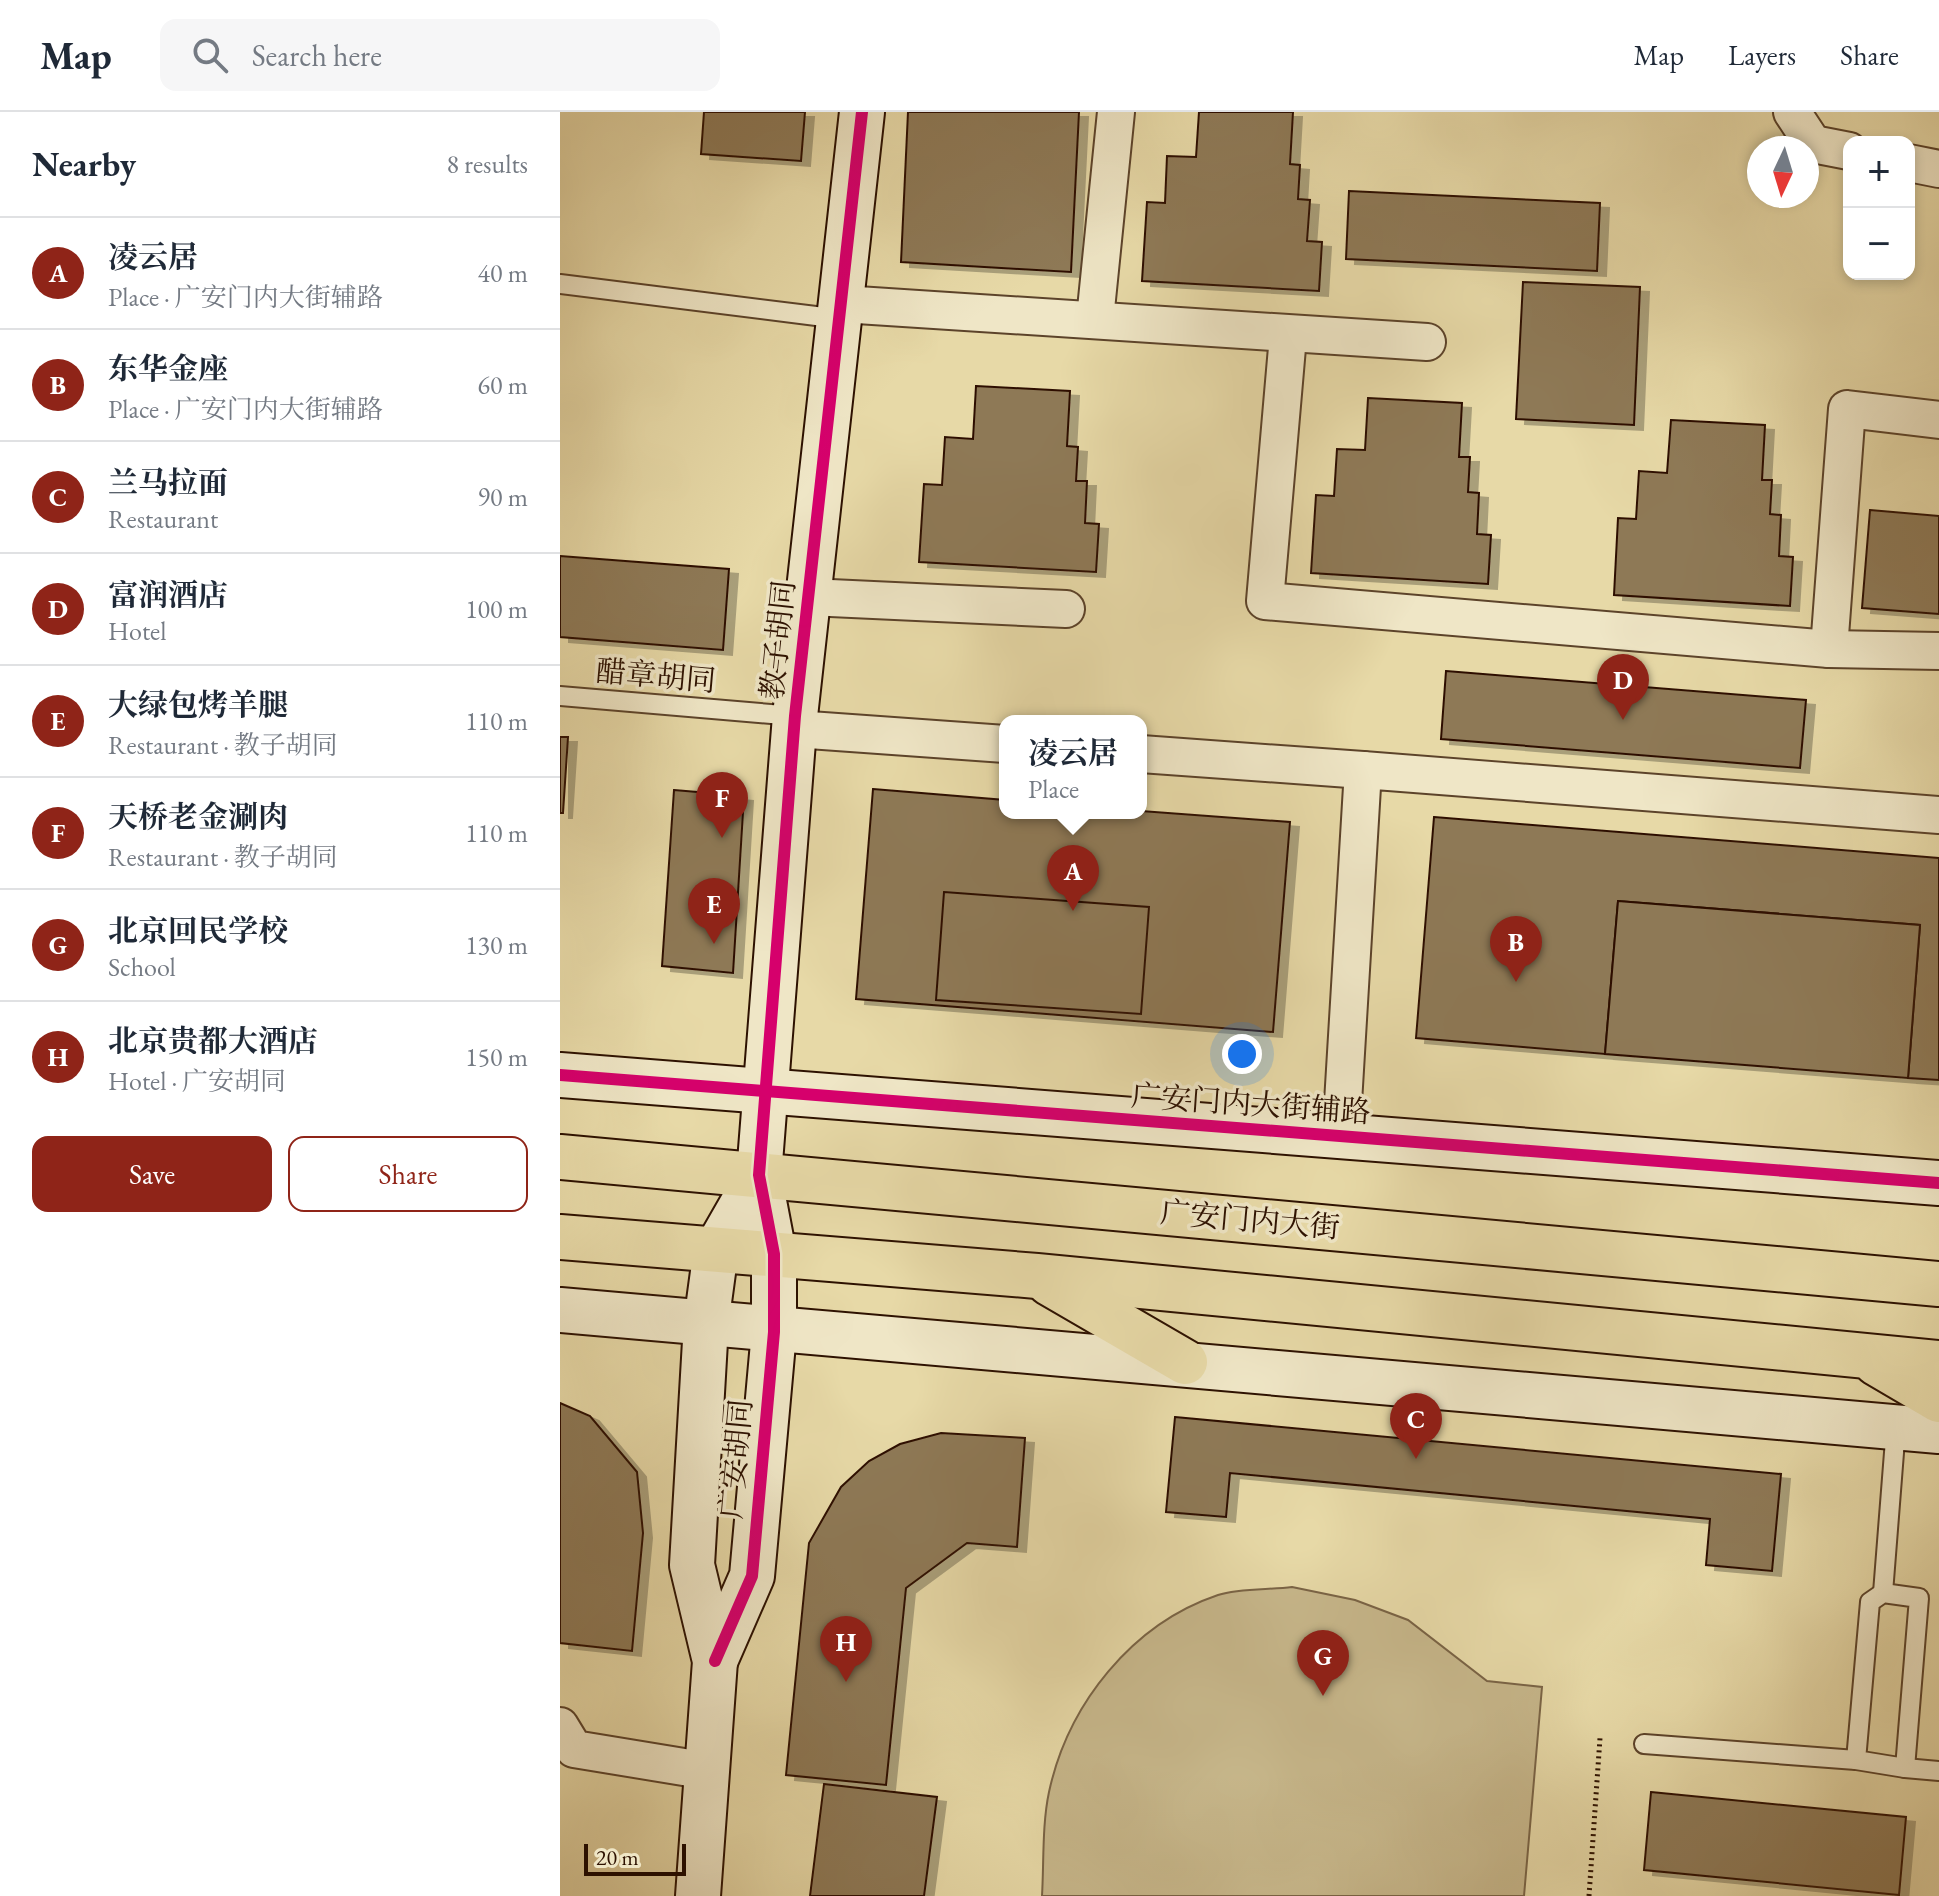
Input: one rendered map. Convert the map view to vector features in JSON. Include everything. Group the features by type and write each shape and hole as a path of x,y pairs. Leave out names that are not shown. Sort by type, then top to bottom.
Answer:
{"main road":[{"name":"广安门内大街","path":"560,1157 1939,1284"},
{"path":"560,1237 1037,1276 1939,1363"},
{"path":"1037,1276 1185,1362"},
{"path":"1863,1356 1939,1400"}],"street":[{"name":"教子胡同","path":"759,1175 795,723 862,112"},
{"path":"1095,319 1116,112"},
{"path":"1792,112 1813,144 1843,150"},
{"path":"1915,164 1939,169"},
{"path":"841,311 1095,319 1288,336 1427,342"},
{"path":"1288,336 1265,601 1829,649 1939,651"},
{"path":"1829,649 1847,409 1939,420"},
{"path":"809,597 1066,609"},
{"path":"795,723 999,743"},
{"path":"1147,754 1939,815"},
{"path":"1341,1136 1363,770"},
{"name":"广安门内大街辅路","path":"560,1075 1939,1183"},
{"path":"716,1250 759,1175"},
{"name":"广安胡同","path":"715,1661 752,1576 774,1332 774,1254 759,1175"},
{"name":"广安胡同","path":"698,1896 715,1661 692,1565 706,1324 716,1250"},
{"path":"560,1310 774,1332 1185,1362 1939,1431"},
{"path":"560,1726 574,1749 708,1771"}],"lane":[{"path":"560,284 841,311"},
{"name":"醋章胡同","path":"560,696 795,723"},
{"path":"1883,1593 1896,1427"},
{"path":"1856,1760 1870,1602 1883,1593 1919,1598 1905,1768"},
{"path":"1644,1744 1856,1760 1939,1771"}],"path":[{"path":"1589,1896 1600,1738"}],"shaded area":[{"path":"1292,1587 1355,1600 1408,1620 1487,1681 1542,1687 1524,1896 1042,1896 1045,1817 1058,1759 1071,1728 1108,1671 1158,1626 1187,1608 1227,1593"}],"building":[{"path":"704,112 805,112 801,161 701,154"},
{"path":"908,112 1079,112 1071,272 901,262"},
{"path":"1199,112 1293,112 1290,164 1300,165 1298,199 1310,200 1307,241 1322,242 1319,291 1142,281 1147,202 1165,203 1167,156 1196,157"},
{"path":"1349,191 1600,203 1597,271 1346,259"},
{"path":"1523,282 1640,287 1634,425 1516,419"},
{"path":"976,386 1070,391 1067,446 1078,447 1076,481 1087,481 1085,523 1099,524 1096,572 919,562 924,484 942,485 945,437 973,439"},
{"path":"1368,398 1462,403 1459,457 1470,457 1468,492 1479,493 1477,534 1491,535 1488,584 1311,573 1316,495 1334,496 1337,449 1365,450"},
{"path":"1671,420 1765,425 1762,480 1772,480 1770,514 1781,515 1779,556 1793,557 1790,606 1614,595 1618,518 1636,519 1639,471 1667,473"},
{"path":"1870,510 1939,516 1939,614 1862,608"},
{"path":"560,556 729,569 723,650 560,637"},
{"path":"1446,671 1806,700 1800,768 1441,739"},
{"path":"560,737 568,737 563,813 560,813"},
{"path":"873,789 999,800 999,819 1147,819 1147,811 1290,822 1273,1032 856,999"},
{"path":"674,790 744,796 733,973 662,966"},
{"path":"1434,817 1939,858 1939,1080 1908,1078 1920,925 1618,901 1605,1054 1416,1038"},
{"path":"944,892 1149,907 1141,1014 936,1000"},
{"path":"1618,901 1920,925 1908,1078 1605,1054"},
{"path":"560,1403 590,1416 637,1472 643,1533 632,1651 560,1643"},
{"path":"1175,1417 1781,1474 1772,1571 1706,1565 1710,1519 1230,1473 1226,1517 1166,1512"},
{"path":"941,1433 1025,1438 1017,1547 967,1543 906,1588 886,1785 786,1775 809,1543 841,1487 869,1461 900,1444"},
{"path":"824,1784 937,1797 924,1896 810,1896"},
{"path":"1651,1792 1906,1817 1899,1895 1644,1870"}],"cycle path":[{"path":"715,1661 752,1576 774,1332 774,1254 759,1175 795,716 862,112"},
{"path":"560,1075 1939,1183"}],"place":[{"name":"富润酒店","path":"1623,720"},
{"name":"天桥老金涮肉","path":"722,838"},
{"name":"凌云居","path":"1073,911"},
{"name":"大绿包烤羊腿","path":"714,944"},
{"name":"东华金座","path":"1516,982"},
{"name":"兰马拉面","path":"1416,1459"},
{"name":"北京贵都大酒店","path":"846,1682"},
{"name":"北京回民学校","path":"1323,1696"}]}
